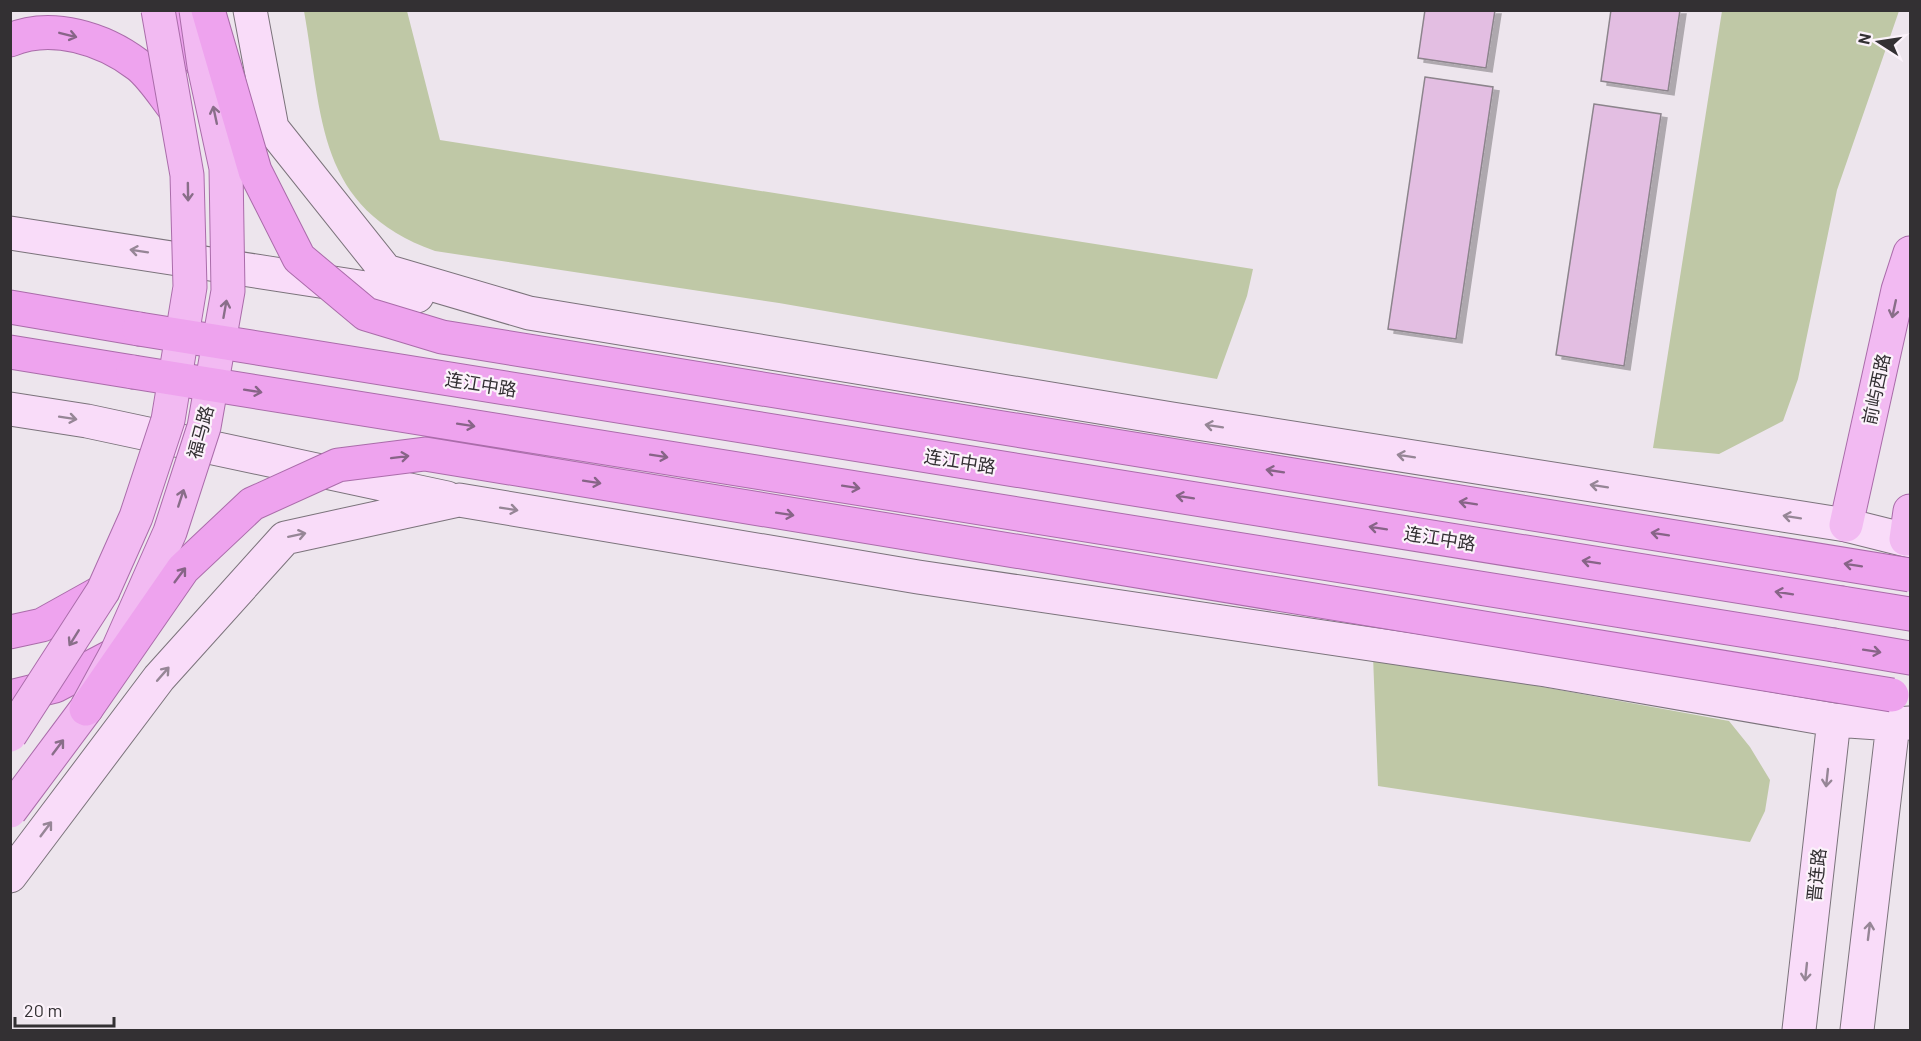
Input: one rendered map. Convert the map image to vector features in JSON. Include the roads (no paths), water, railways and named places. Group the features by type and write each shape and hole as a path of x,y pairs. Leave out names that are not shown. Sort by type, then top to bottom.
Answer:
{"highway":[{"path":"158,10 167,15 204,66"},
{"path":"208,10 255,171 300,258 366,314 442,336 1911,575"},
{"path":"10,40 23,34 58,32 108,45 140,66 174,108"},
{"path":"10,288 73,318"},
{"name":"连江中路","path":"10,307 1911,614"},
{"path":"10,352 1911,658"},
{"path":"10,372 63,360"},
{"path":"87,709 183,569 252,504 338,465 425,454 1902,710"},
{"path":"10,632 42,625 103,591"},
{"path":"10,697 55,686 116,654"}],"main road":[{"name":"福马路","path":"10,735 103,591 136,517 168,420 190,287 187,175 158,10"},
{"name":"福马路","path":"10,811 87,709 116,654 170,532 204,427 228,291 226,168 204,66 196,10"},
{"path":"250,10 272,128 387,271 529,314"},
{"path":"10,233 529,314 1161,418 1846,525 1909,530"},
{"name":"前屿西路","path":"1846,525 1898,290 1911,253"},
{"path":"10,409 87,421 459,500 918,577 1546,670 1834,720 1902,710 1857,1030"},
{"path":"10,876 159,678 285,538 459,500"},
{"name":"晋连路","path":"1799,1030 1834,720"}]}
